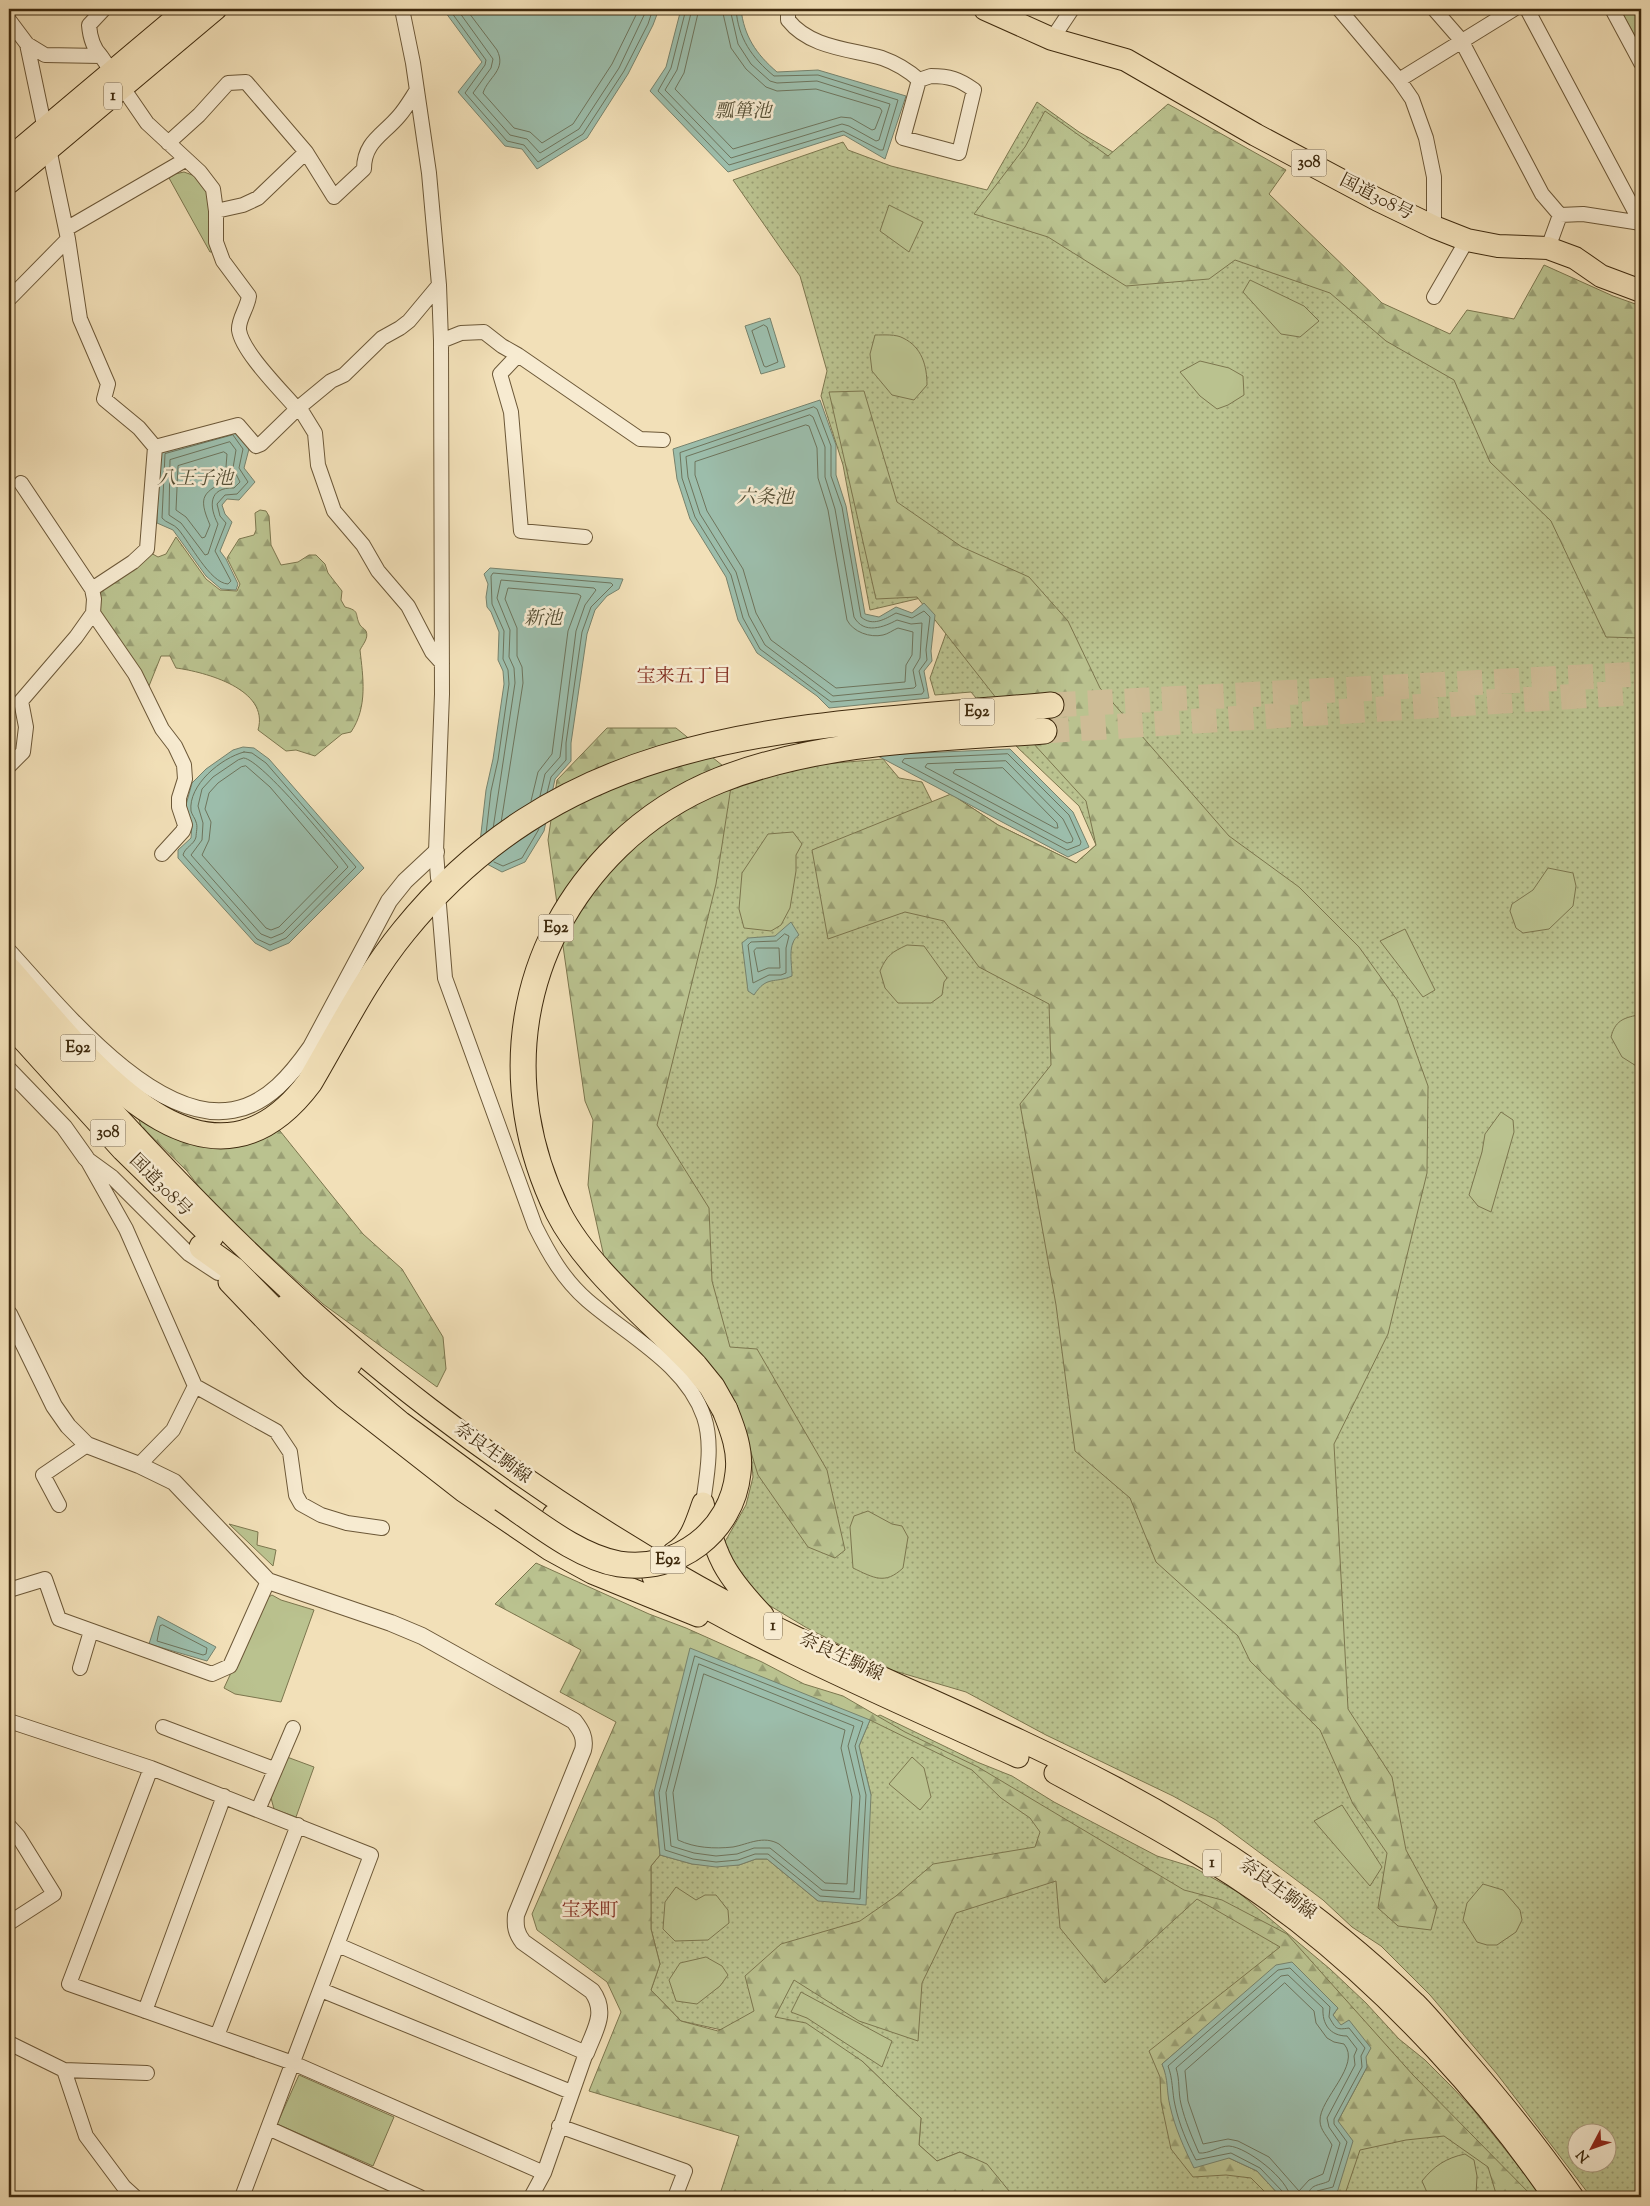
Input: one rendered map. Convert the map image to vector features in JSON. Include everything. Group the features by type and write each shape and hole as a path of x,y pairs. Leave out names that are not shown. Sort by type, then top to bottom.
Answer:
{"highway":[{"name":"国道308号","path":"985,9 1052,39 1126,60 1256,135 1378,200 1434,227 1467,240 1498,246 1548,248 1575,258 1601,276 1641,291"},
{"name":"E92","path":"9,970 64,1034 132,1100 155,1116 192,1132 209,1135 243,1133 261,1128 297,1100 310,1082 386,954 447,876 516,825 545,807 588,785 648,761 687,749 731,740 818,727 1050,705"},
{"name":"E92","path":"207,1242 231,1275 344,1377 400,1424 502,1499 560,1537 601,1560 620,1564 641,1565 664,1562 699,1544 715,1528 727,1510 735,1490 738,1472 738,1452 734,1431 712,1387 695,1366 583,1251 559,1212 542,1170 526,1106 523,1056 528,1007 541,961 551,937 587,880 626,838 671,804 718,780 777,761 812,753 906,741 1044,731"},
{"name":"国道308号","path":"9,1024 207,1242"},
{"name":"国道308号","path":"9,1042 114,1157 207,1242"}],"main road":[{"name":"1","path":"9,158 186,9"},
{"name":"1","path":"9,183 49,149 112,72 216,9"},
{"name":"奈良生駒線","path":"9,994 65,1059 205,1208 278,1279 348,1342 426,1406 506,1466 632,1547 723,1601 775,1628 1053,1756 1182,1826 1266,1880 1348,1942 1418,2006 1499,2099 1548,2161 1573,2197"},
{"name":"奈良生駒線","path":"207,1242 342,1356 468,1455 587,1537 706,1610 782,1649 1062,1778 1184,1845 1282,1910 1345,1963 1393,2007 1452,2068 1499,2122 1554,2197"},
{"name":"奈良生駒線","path":"231,1275 312,1370 407,1448 506,1522 550,1550 592,1573 625,1588 782,1649"},
{"path":"632,1547 663,1556 675,1552 692,1533 703,1503"},
{"path":"703,1503 719,1559 728,1575 739,1590 775,1628"}],"street":[{"path":"104,9 89,25 96,51 147,123 200,172 212,189 216,211 216,242 223,261 249,296 239,328 243,341 254,358 298,408 315,433 318,465 334,511 363,545 378,570 408,606 432,652 442,663"},
{"path":"402,9 417,90 429,173 439,285 441,341 442,663 436,852 447,876"},
{"path":"788,9 788,20 796,31 824,43 883,59 905,68 919,80"},
{"path":"1052,39 1072,9"},
{"path":"1339,9 1399,80 1412,99 1426,138 1434,177 1434,227"},
{"path":"1434,9 1461,40 1542,194 1560,215"},
{"path":"1399,80 1514,9"},
{"path":"1527,9 1641,223"},
{"path":"1612,9 1641,63"},
{"path":"9,20 27,44 45,54 112,72"},
{"path":"27,44 67,234 80,319 108,384 104,399 138,428 155,447 147,549 133,562 92,589"},
{"path":"931,76 950,76 959,79 974,90 958,153 904,138 919,80 931,76"},
{"path":"168,143 204,110 228,83 246,82 306,152 334,197 364,170 364,156 371,144 399,116 417,90"},
{"path":"216,211 258,198 306,152"},
{"path":"9,298 67,234 185,160"},
{"path":"1560,215 1583,214 1641,223"},
{"path":"1548,248 1560,215"},
{"path":"1434,297 1467,240"},
{"path":"155,447 238,425 256,446 261,444 298,408 331,381 344,374 382,338 400,328 409,320 439,285"},
{"path":"441,341 461,333 484,332 640,439 663,440"},
{"path":"518,355 500,374 511,412 521,531 585,537"},
{"path":"9,766 23,752 26,727 21,701 93,613 94,599 92,589 21,483"},
{"path":"93,613 135,674 162,729 184,765 184,779 179,798 179,807 185,825 183,831 162,854"},
{"path":"9,952 46,999 105,1052 154,1091 181,1104 206,1110 233,1110 257,1102 278,1087 296,1069 310,1047 389,901 405,881 436,852"},
{"path":"439,905 445,978 535,1226 548,1252 565,1278 587,1300 666,1364 696,1397 704,1418 709,1440 708,1471 703,1503"},
{"path":"9,1070 64,1127 86,1158 126,1229 195,1386 276,1431 290,1452 296,1495 301,1504 321,1516 382,1528"},
{"path":"86,1158 112,1177 189,1254 231,1275"},
{"path":"9,1314 54,1406 68,1426 87,1445 139,1464 174,1482 268,1581 391,1623 422,1636 574,1721 579,1728 583,1736 583,1750 516,1915 515,1925 517,1934 523,1942 592,1991 598,1999 601,2008 600,2017 544,2173 531,2197"},
{"path":"139,1464 173,1430 195,1386"},
{"path":"59,1505 43,1475 87,1445"},
{"path":"9,1590 45,1579 59,1620 212,1674 230,1666 268,1581"},
{"path":"80,1668 91,1631"},
{"path":"9,1720 151,1768 371,1855 242,2197"},
{"path":"163,1728 274,1769"},
{"path":"258,1810 293,1728"},
{"path":"151,1768 69,1984 293,2063 544,2173"},
{"path":"145,2010 224,1796"},
{"path":"217,2036 298,1825"},
{"path":"9,1826 18,1836 54,1894 9,1923"},
{"path":"338,1946 586,2053"},
{"path":"321,1990 572,2092"},
{"path":"9,2043 64,2070 148,2073"},
{"path":"64,2070 86,2136 121,2192 135,2197"},
{"path":"560,2126 685,2171 675,2197"},
{"path":"268,2128 420,2197"}],"green space":[{"path":"1620,9 1641,9 1641,47"},
{"path":"1037,102 1079,132 1375,307 1465,351 1641,588 1641,2197 1591,2197 1573,2174 1618,2174 1618,2124 1568,2124 1568,2167 1497,2074 1430,1995 1381,1946 1352,1927 1323,1900 1216,1820 1173,1796 1046,1735 966,1692 888,1669 807,1628 757,1598 737,1573 723,1545 746,1505 753,1477 749,1433 610,1089 658,835 754,776 812,765 883,759 899,778 922,782 933,804 951,794 998,825 1076,863 1096,845 1079,806 1017,747 971,692 935,695 930,678 949,625 925,597 870,610 843,465 821,396 827,371 800,276 733,180 843,142 848,150 891,166 987,190"},
{"path":"1168,104 1286,170 1269,194 1382,303 1450,334 1467,310 1514,319 1544,265 1613,296 1641,306 1641,638 1606,637 1551,521 1490,462 1454,380 1386,341 1330,293 1235,260 1209,279 1126,286 1048,237 974,214 1025,147 1045,111 1108,156"},
{"path":"184,172 195,176 208,193 209,218 214,252 210,252 169,178"},
{"path":"889,205 923,222 909,252 880,231"},
{"path":"1250,280 1304,306 1319,321 1300,337 1281,334 1243,292"},
{"path":"875,335 900,337 915,346 919,352 926,371 927,385 914,400 892,395 872,371 870,354"},
{"path":"1200,361 1229,368 1243,376 1244,395 1228,405 1217,409 1200,396 1180,372"},
{"path":"864,391 897,502 962,547 1029,577 1068,621 1100,688 1229,836 1299,887 1359,947 1397,1000 1428,1086 1427,1173 1388,1334 1334,1444 1348,1709 1392,1777 1406,1850 1437,1907 1431,1930 1398,1926 1378,1908 1387,1853 1353,1804 1320,1730 1250,1661 1238,1636 1156,1562 1130,1498 1075,1451 1056,1305 1020,1104 1051,1065 1049,1004 979,967 944,921 905,912 828,939 812,850 951,794 998,825 1076,863 1096,845 1086,801 1022,731 917,597 876,599 829,392"},
{"path":"260,510 266,511 269,516 271,545 281,565 298,562 309,555 316,555 325,564 328,573 342,591 341,600 345,607 350,608 356,613 360,625 367,634 360,650 363,692 360,712 356,722 351,732 342,734 315,756 296,750 286,751 258,730 259,716 254,704 245,693 218,679 176,668 170,656 161,656 149,686 97,611 97,591 149,552 158,557 166,554 176,537 206,579 220,590 237,591 240,584 227,558 239,539 254,535 256,530 255,513"},
{"path":"607,728 676,728 733,774 716,884 657,1125 709,1208 712,1281 730,1347 757,1349 827,1470 845,1550 835,1558 808,1547 758,1475 742,1423 658,1316 604,1257 588,1185 593,1120 585,1101 548,840 557,780"},
{"path":"793,832 802,844 796,855 796,871 790,908 781,925 771,931 744,928 739,909 742,873 768,834"},
{"path":"1548,868 1573,873 1576,886 1573,906 1549,929 1523,933 1516,928 1510,911 1512,904 1533,890"},
{"path":"1405,929 1435,990 1423,997 1380,941"},
{"path":"907,945 924,946 947,978 944,982 942,995 931,1003 898,1003 885,988 880,971 885,961 897,950"},
{"path":"1638,1015 1641,1016 1641,1069 1622,1057 1611,1037 1620,1021"},
{"path":"1501,1112 1513,1120 1514,1132 1491,1212 1478,1206 1469,1195 1482,1152 1485,1134"},
{"path":"137,1114 181,1139 276,1126 363,1234 402,1269 443,1337 446,1369 437,1387 323,1304 211,1203 187,1171 141,1126"},
{"path":"868,1511 892,1524 902,1526 908,1537 903,1568 891,1577 873,1577 853,1568 850,1527 854,1516"},
{"path":"229,1524 258,1532 257,1545 276,1550 273,1566"},
{"path":"536,1563 762,1662 804,1684 843,1696 905,1732 978,1767 1184,1890 1222,1900 1287,1934 1413,2075 1533,2197 1497,2197 1488,2167 1444,2136 1406,2140 1360,2150 1344,2197 1294,2197 1337,2193 1338,2121 1367,2067 1333,2015 1338,2008 1202,2030 1162,2064 1168,2078 1170,2105 1229,2158 1257,2171 1281,2197 1270,2197 1251,2178 1226,2175 1193,2177 1171,2149 1161,2102 1160,2077 1149,2051 1280,1947 1197,1899 1105,1983 1060,1928 1056,1881 956,1913 922,1983 918,2041 859,2021 794,1980 775,2017 806,2023 862,2061 921,2118 919,2145 937,2161 960,2152 987,2164 1014,2197 719,2197 739,2136 589,2091 621,2012 607,1982 537,1930 532,1914 616,1722 560,1692 581,1650 495,1604","holes":["870,1720 972,1770 1001,1798 1030,1818 1040,1832 1035,1847 933,1864 896,1896 860,1921 781,1944 745,1976 754,2011 718,2031 681,2021 651,1990 660,1964 651,1929 651,1866 660,1855 654,1792"]},
{"path":"272,1595 281,1600 314,1610 281,1702 235,1694 224,1688 265,1599"},
{"path":"880,1715 977,1762 1012,1776 1054,1802 1157,1856 1193,1867 1238,1892 1330,1969 1366,2003 1399,2039 1425,2060 1451,2086 1472,2108 1543,2197 1003,2197 960,2152 937,2161 919,2145 921,2118 862,2061 681,2021 651,1990 660,1964 651,1929 651,1866 660,1855 692,1864 739,1865 756,1859 767,1859 818,1901 871,1795 859,1746 870,1720"},
{"path":"287,1757 314,1767 296,1817 274,1809 271,1798"},
{"path":"912,1757 924,1768 931,1797 920,1810 889,1784"},
{"path":"1342,1805 1382,1867 1370,1886 1314,1821"},
{"path":"1483,1884 1503,1890 1520,1910 1522,1920 1516,1932 1497,1945 1477,1942 1463,1920 1467,1903"},
{"path":"676,1887 696,1900 705,1895 716,1895 728,1910 729,1923 708,1940 675,1941 663,1929 665,1902"},
{"path":"706,1957 722,1966 728,1975 720,1986 697,2004 676,2001 669,1980 680,1963"},
{"path":"801,1992 892,2041 882,2067 807,2018 791,2012"},
{"path":"299,2075 394,2117 373,2166 277,2124"},
{"path":"1465,2154 1474,2160 1477,2176 1476,2195 1472,2197 1429,2197 1422,2181 1441,2163"}],"water":[{"path":"443,9 659,9 628,74 587,138 537,169 522,149 505,146 458,92 482,62"},
{"name":"瓢箪池","path":"681,9 741,9 745,28 752,44 777,72 818,70 906,96 885,159 844,135 728,172 650,91 666,67"},
{"path":"770,318 785,367 761,374 745,326"},
{"name":"六条池","path":"820,400 836,445 836,475 846,506 865,614 879,617 896,607 912,613 924,603 935,615 931,651 932,661 924,671 929,698 829,708 817,696 757,653 738,620 726,577 690,519 677,479 673,449"},
{"name":"八王子池","path":"237,429 249,449 244,468 255,482 239,500 227,499 222,505 225,514 232,522 220,551 238,584 236,590 221,589 206,576 173,530 157,523 159,450"},
{"name":"新池","path":"490,568 623,579 619,589 607,596 595,610 587,634 571,743 571,761 555,779 544,831 525,862 502,872 487,864 480,842 486,790 493,759 504,684 503,671 498,660 499,632 487,607 488,584 484,574"},
{"path":"243,747 254,748 269,759 364,868 289,943 270,951 255,943 178,858 178,850 191,838 192,824 186,815 186,805 192,783 206,769 233,750"},
{"path":"1010,749 1073,812 1089,847 1068,857 876,755"},
{"path":"791,922 799,935 795,939 792,948 792,976 767,982 754,995 748,991 742,943 748,938 775,936"},
{"path":"158,1616 216,1647 207,1661 149,1644"},
{"path":"690,1648 870,1720 859,1746 871,1795 866,1905 818,1901 767,1859 756,1859 739,1865 716,1867 692,1864 660,1855 654,1792"},
{"path":"1292,1962 1338,2008 1333,2015 1341,2025 1349,2020 1371,2048 1366,2057 1367,2067 1338,2121 1353,2141 1337,2193 1281,2197 1257,2171 1229,2158 1194,2168 1177,2130 1169,2100 1166,2075 1162,2064 1276,1965"}],"tunnel":[{"path":"1051,705 1641,674"},
{"path":"1044,731 1641,692"}],"district":[{"name":"宝来五丁目","path":"684,677"},
{"name":"宝来町","path":"590,1911"}]}
